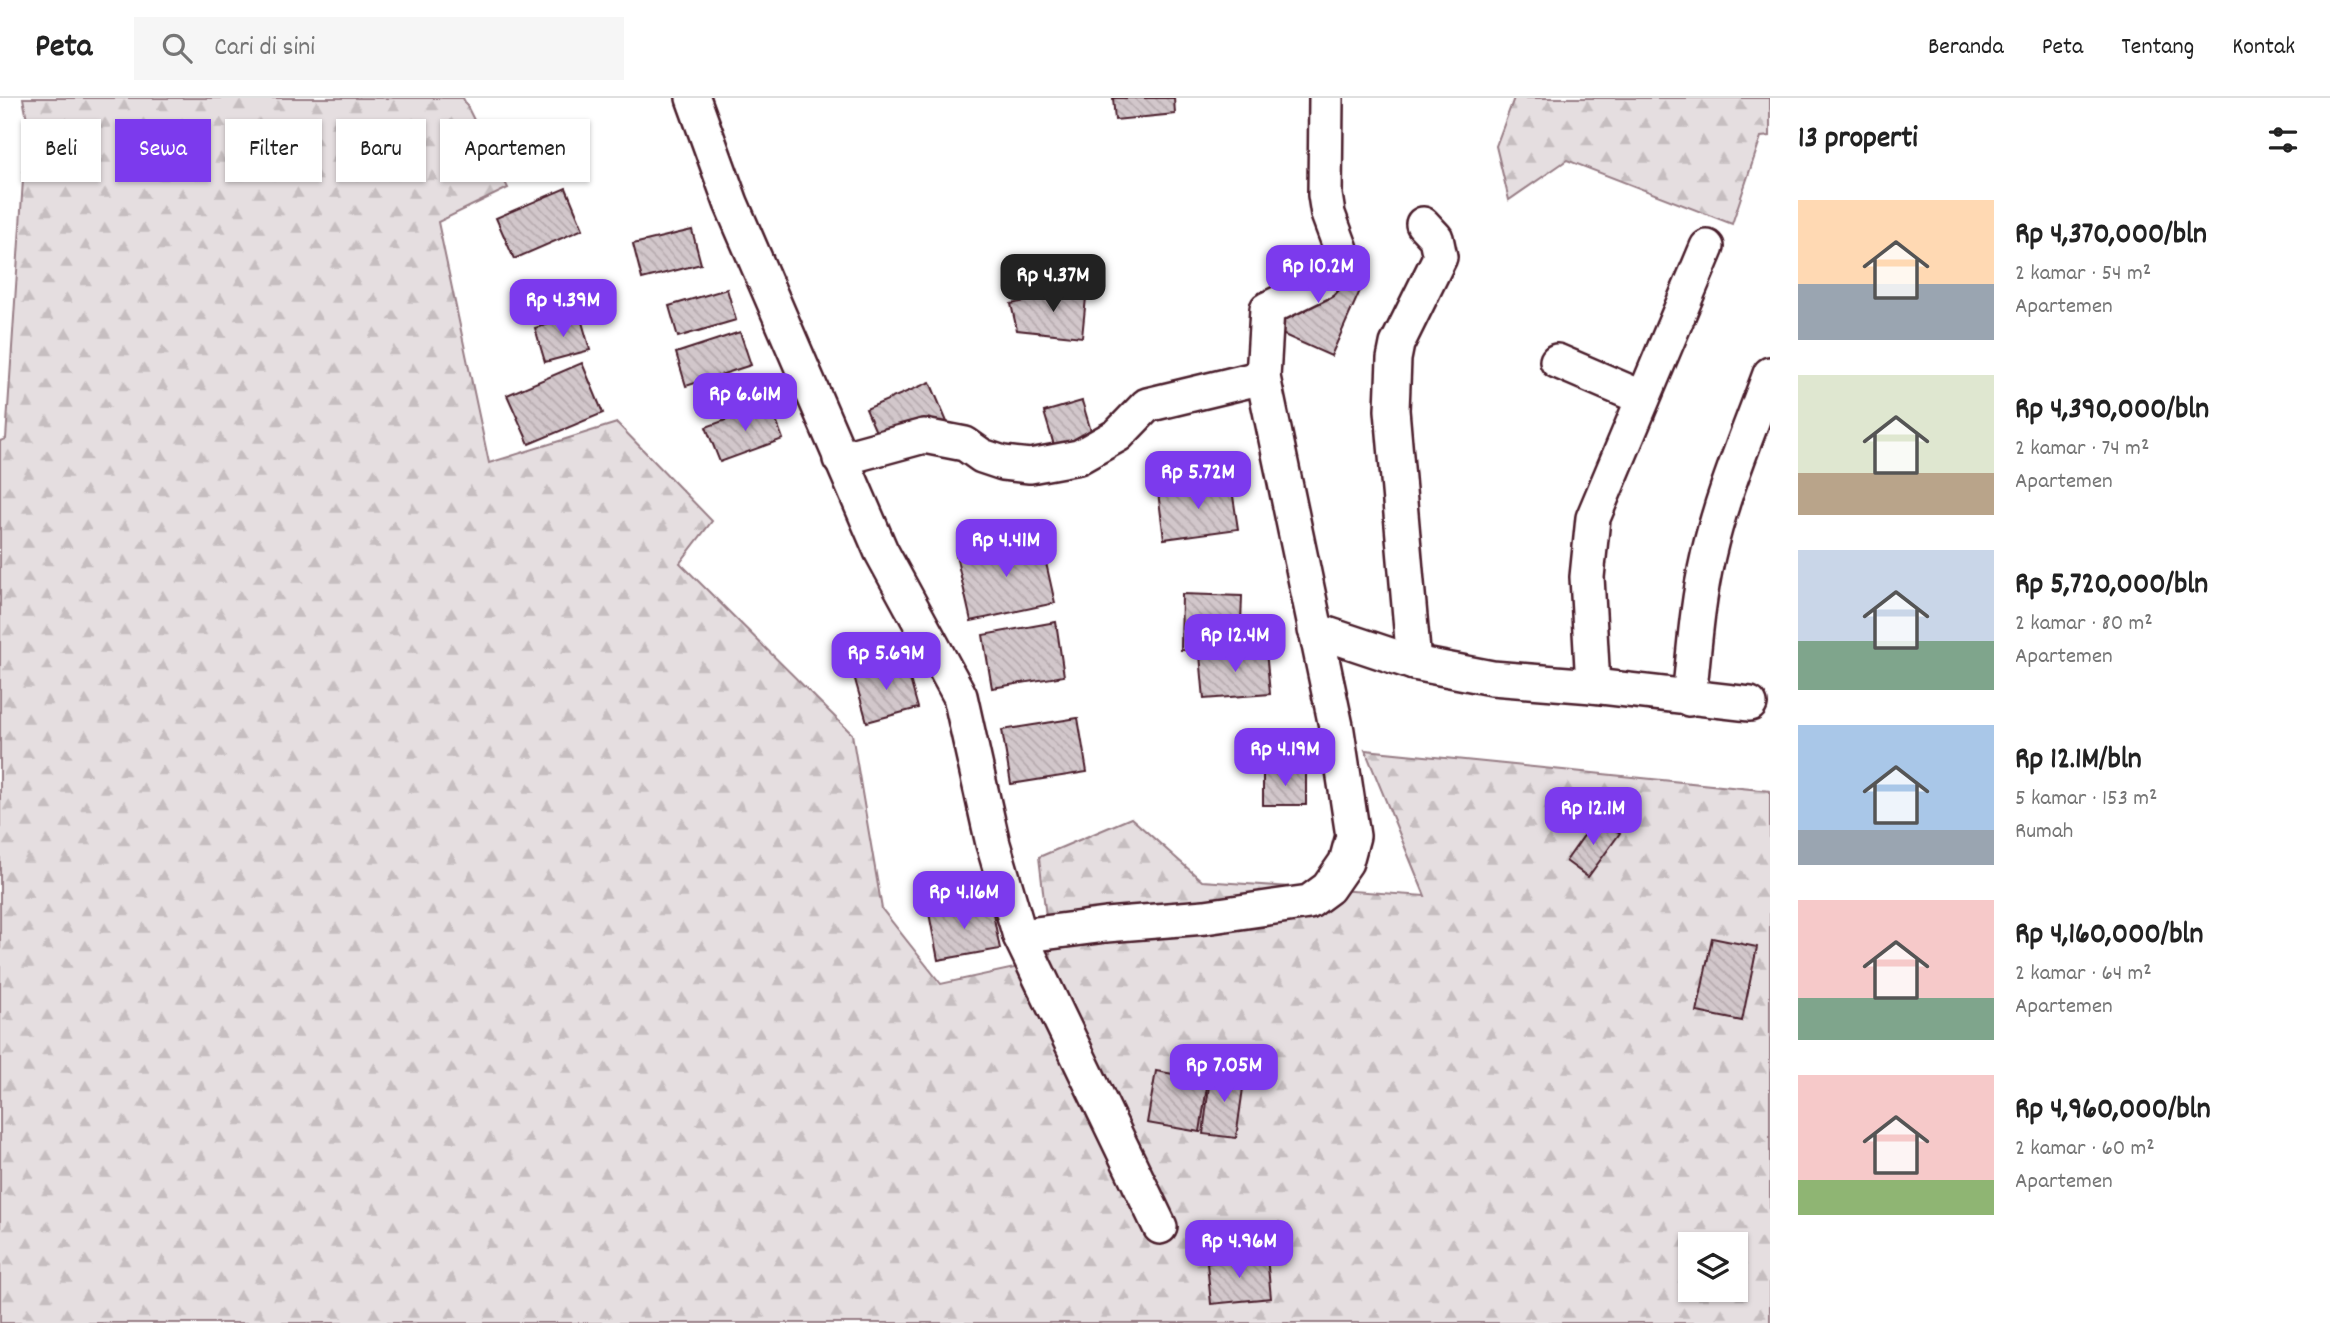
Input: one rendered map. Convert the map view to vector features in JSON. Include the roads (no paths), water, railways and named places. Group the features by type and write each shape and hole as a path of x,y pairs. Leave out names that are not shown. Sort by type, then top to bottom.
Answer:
{"street":[{"path":"692,98 731,203 881,551 960,696 993,844 1020,936 1160,1227"},
{"path":"1020,936 1106,925 1205,917 1309,902 1328,888 1346,862 1353,836 1337,731 1263,377 1267,309 1322,282 1334,269 1338,259 1340,249 1328,214 1325,195 1326,98"},
{"path":"1413,663 1392,410 1397,344 1440,257 1436,237 1423,224"},
{"path":"1593,685 1587,578 1593,518 1707,247"},
{"path":"1557,361 1643,398"},
{"path":"1689,699 1699,598 1709,553 1732,478 1770,374"},
{"path":"840,459 924,436 965,444 982,456 1003,463 1030,466 1079,457 1118,435 1147,405 1263,377"},
{"path":"1315,630 1413,663 1493,678 1593,685 1689,699 1750,704"}]}
